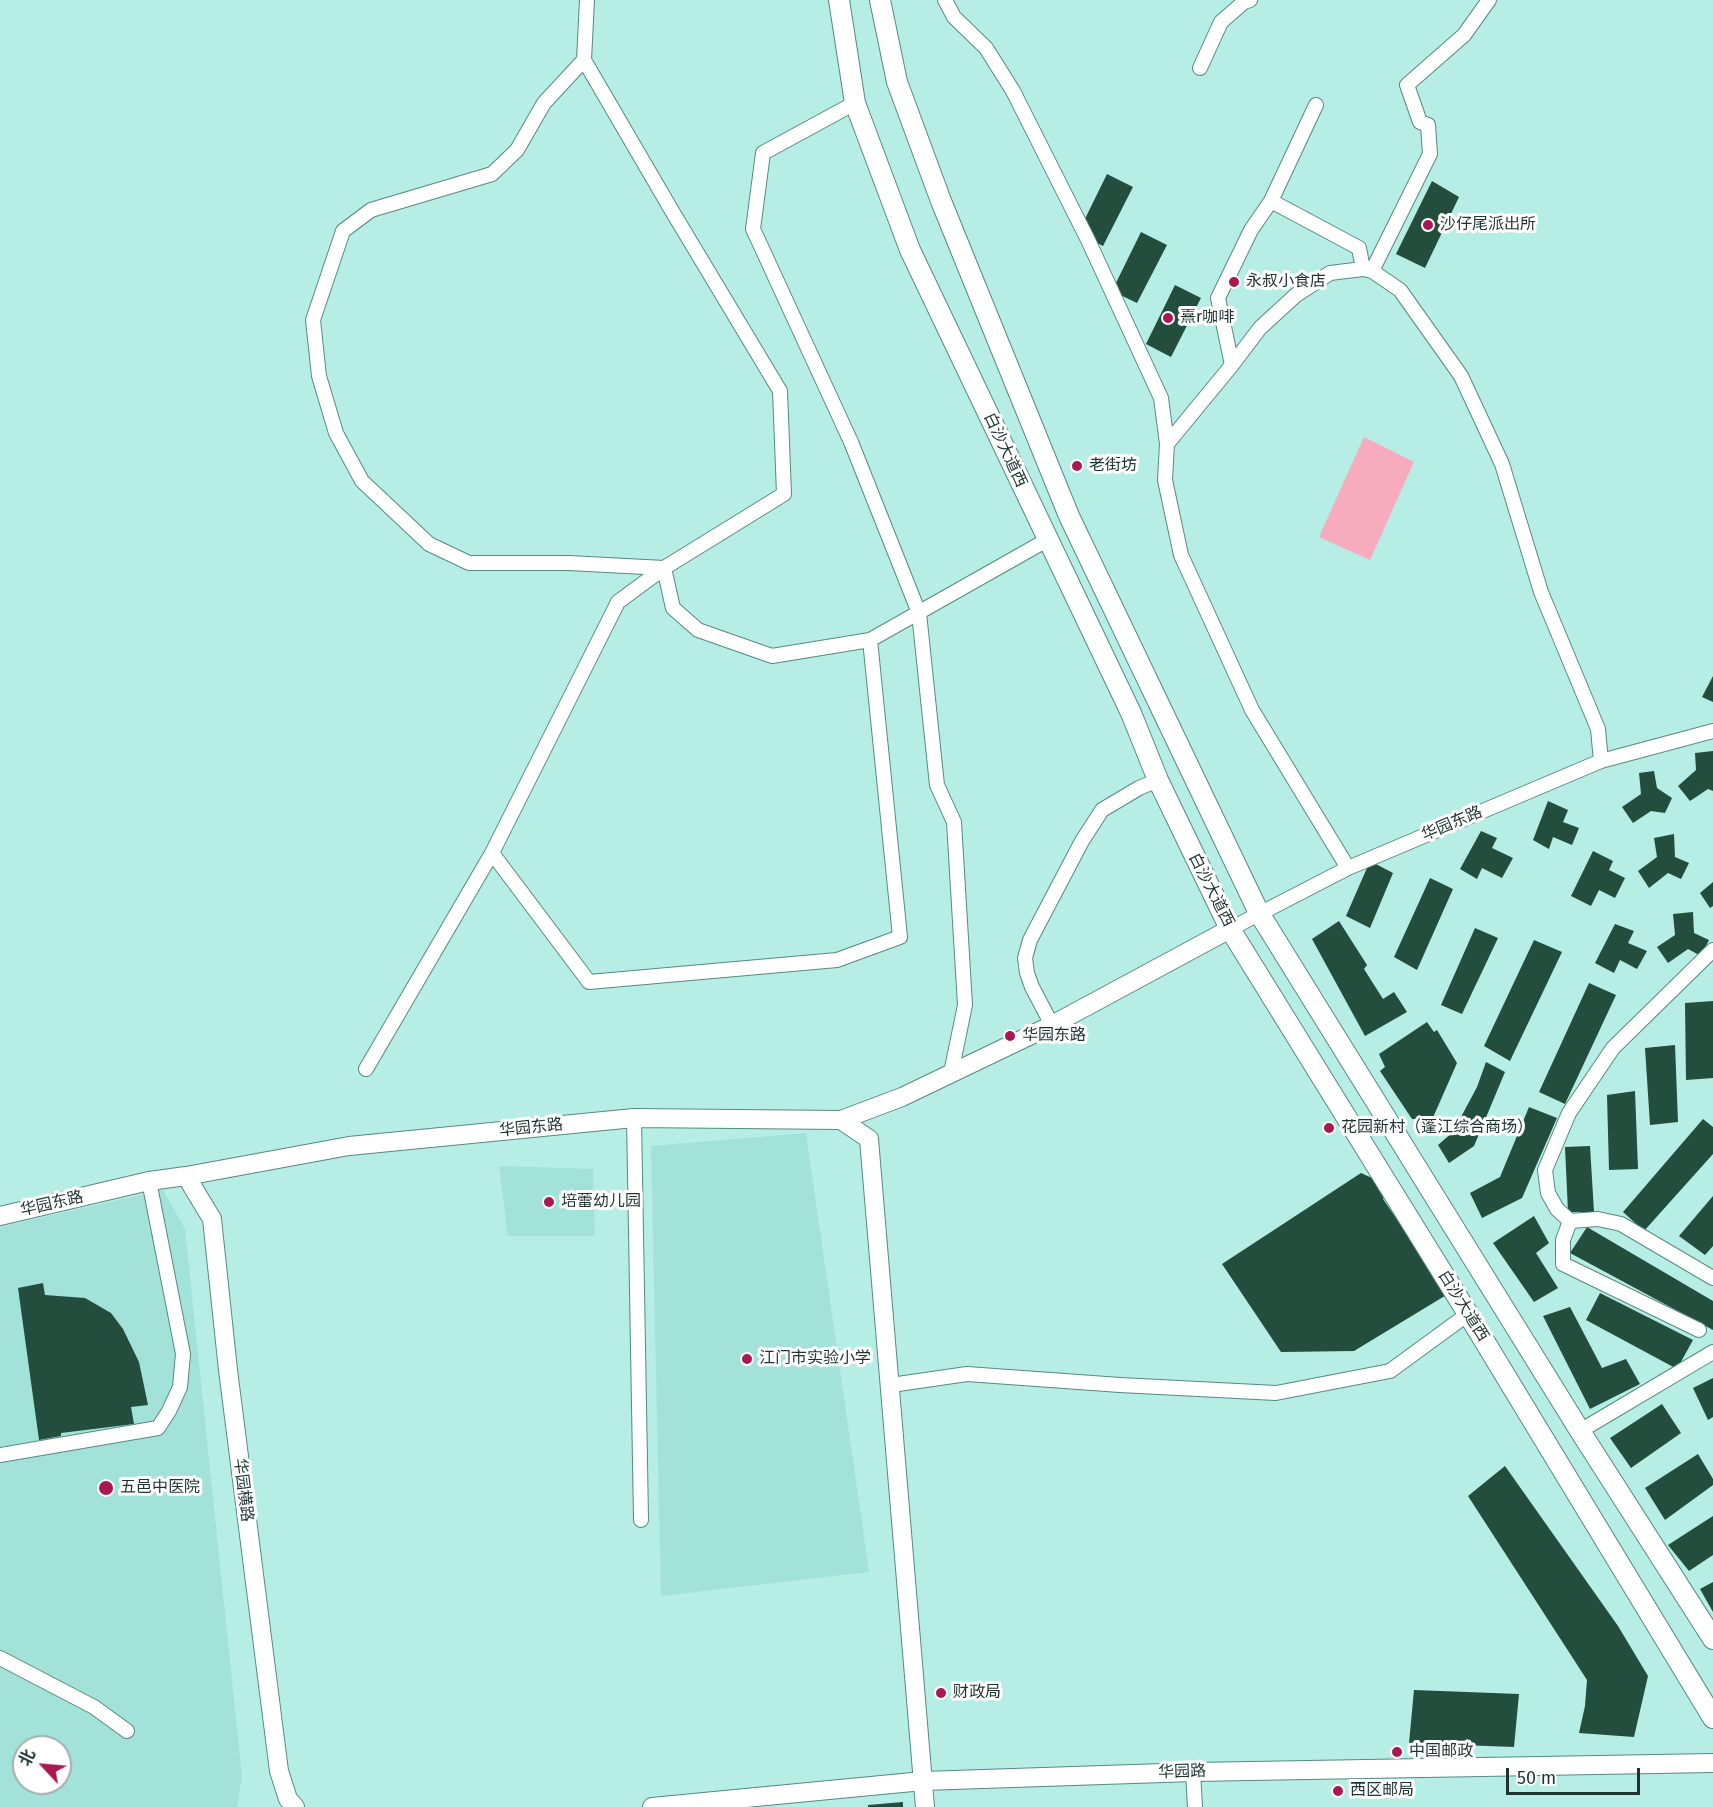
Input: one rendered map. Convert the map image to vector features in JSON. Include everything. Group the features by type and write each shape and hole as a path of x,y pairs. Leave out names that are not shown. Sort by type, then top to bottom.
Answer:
{"main road":[{"name":"白沙大道西","path":"838,0 855,103 910,250 1131,713 1158,780 1230,929 1468,1314 1713,1718"},
{"name":"白沙大道西","path":"880,0 900,93 940,201 1069,516 1259,913 1580,1431 1713,1639"}],"street":[{"path":"366,1069 492,854 618,602 664,568 784,494 780,390 672,212 584,60 587,0"},
{"path":"945,0 954,17 986,48 1013,91 1088,240 1161,398 1167,444 1165,480 1182,555 1252,710 1348,868"},
{"path":"1200,68 1221,22 1244,2 1250,0"},
{"path":"1367,270 1430,154 1428,125 1420,122 1407,85 1464,35 1489,0"},
{"path":"584,60 544,102 517,150 492,174 371,210 343,231 313,320 318,376 336,433 362,481 429,544 469,563 569,563 664,568"},
{"path":"855,103 763,153 753,229 851,442 919,613 937,785 954,822 965,1005 951,1073"},
{"path":"1232,365 1218,298 1251,230 1271,201 1316,105"},
{"path":"1271,201 1359,248 1367,270"},
{"path":"1167,444 1260,328 1296,295 1330,273 1367,270 1400,290 1461,376 1502,464 1541,592 1598,729 1601,761"},
{"path":"664,568 673,608 698,630 772,656 870,640 1047,540"},
{"path":"492,854 589,982 837,960 900,937 870,640"},
{"name":"华园东路","path":"0,1216 149,1181 349,1146 634,1118 841,1120 902,1097 1052,1025 1259,913 1348,868 1601,761 1713,731"},
{"path":"1052,1025 1027,973 1025,958 1030,940 1082,841 1102,810 1139,788 1158,780"},
{"path":"1713,950 1613,1048 1569,1113 1545,1170 1548,1193 1557,1209 1569,1221 1598,1219 1621,1224 1713,1278"},
{"path":"634,1118 641,1520"},
{"path":"841,1120 869,1139 925,1807"},
{"name":"华园横路","path":"186,1176 212,1220 228,1370 279,1771 288,1799 295,1807"},
{"path":"0,1455 158,1428 169,1411 180,1387 183,1354 149,1181"},
{"path":"1569,1221 1563,1240 1563,1263 1699,1330"},
{"path":"891,1385 967,1374 1276,1393 1390,1371 1468,1314"},
{"path":"1580,1431 1713,1352"},
{"path":"0,1658 94,1707 127,1731"},
{"name":"华园路","path":"652,1807 923,1781 1193,1772 1713,1763"},
{"path":"1193,1772 1195,1807"}],"shaded area":[{"path":"1364,437 1414,462 1370,560 1319,537"},
{"name":"江门市实验小学","path":"806,1133 869,1572 661,1596 651,1146"},
{"name":"培蕾幼儿园","path":"499,1166 593,1169 595,1236 508,1236"},
{"name":"五邑中医院","path":"163,1190 185,1229 242,1777 237,1807 0,1807 0,1227"}],"building":[{"path":"1107,174 1133,187 1103,246 1078,233"},
{"name":"沙仔尾派出所","path":"1432,181 1459,197 1425,268 1396,254"},
{"path":"1141,232 1167,245 1137,303 1112,291"},
{"path":"1175,285 1201,298 1171,357 1146,344"},
{"path":"1713,676 1713,702 1702,697"},
{"path":"1713,751 1713,791 1708,789 1690,801 1678,786 1696,770 1695,753"},
{"path":"1654,771 1657,788 1672,798 1665,813 1651,811 1633,823 1622,807 1641,794 1639,773"},
{"path":"1548,801 1568,810 1563,822 1579,828 1572,845 1553,837 1549,849 1533,840"},
{"path":"1481,831 1497,838 1492,848 1513,858 1502,878 1482,868 1477,879 1460,869"},
{"path":"1674,834 1675,857 1689,863 1681,879 1668,873 1649,888 1638,871 1657,857 1654,838"},
{"path":"1593,851 1613,861 1609,870 1625,878 1615,898 1599,890 1591,906 1571,896"},
{"path":"1370,861 1393,873 1370,928 1346,916"},
{"path":"1430,878 1453,889 1417,970 1394,957"},
{"path":"1713,882 1713,906 1710,908 1700,893"},
{"path":"1693,912 1694,933 1709,940 1701,956 1688,949 1668,963 1657,947 1675,935 1673,914"},
{"path":"1339,921 1367,965 1364,969 1383,999 1394,992 1407,1012 1365,1036 1312,939"},
{"path":"1615,924 1634,931 1628,943 1647,951 1637,969 1620,960 1614,973 1595,963"},
{"path":"1475,928 1498,938 1462,1014 1441,1005"},
{"path":"1534,940 1562,952 1510,1061 1484,1046"},
{"path":"1589,983 1616,995 1565,1104 1539,1092"},
{"path":"1713,1001 1713,1078 1686,1080 1685,1003"},
{"path":"1427,1022 1434,1032 1437,1030 1457,1063 1431,1122 1425,1127 1421,1119 1412,1119 1380,1071 1385,1067 1379,1054"},
{"path":"1675,1045 1678,1122 1650,1125 1645,1048"},
{"path":"1486,1062 1505,1072 1474,1146 1449,1163 1438,1145 1453,1132 1477,1087"},
{"path":"1635,1091 1638,1169 1609,1170 1607,1095"},
{"path":"1529,1107 1557,1118 1522,1198 1482,1218 1470,1193 1500,1177"},
{"path":"1703,1119 1713,1127 1713,1154 1644,1231 1623,1212"},
{"path":"1590,1146 1594,1212 1568,1212 1565,1147"},
{"path":"1361,1173 1383,1183 1387,1192 1383,1199 1448,1294 1354,1351 1281,1352 1222,1264"},
{"path":"1713,1196 1713,1246 1705,1255 1679,1236"},
{"path":"1534,1216 1549,1243 1536,1253 1558,1288 1534,1302 1493,1243"},
{"path":"1587,1227 1713,1301 1713,1330 1570,1253"},
{"path":"43,1283 45,1295 85,1298 111,1313 123,1329 139,1362 148,1405 131,1407 134,1424 61,1433 61,1436 39,1440 18,1288"},
{"path":"1600,1293 1693,1340 1677,1369 1586,1320"},
{"path":"1570,1307 1602,1368 1626,1359 1640,1384 1590,1409 1543,1316"},
{"path":"1713,1378 1713,1417 1708,1420 1693,1388"},
{"path":"1662,1404 1681,1433 1631,1468 1610,1438"},
{"path":"1698,1454 1713,1479 1713,1485 1665,1520 1645,1488"},
{"path":"1505,1466 1618,1626 1648,1676 1634,1737 1579,1733 1585,1706 1587,1680 1468,1496"},
{"path":"1713,1516 1713,1555 1689,1571 1668,1545"},
{"path":"1713,1582 1713,1612 1700,1589"},
{"path":"1414,1690 1519,1694 1514,1747 1409,1743"},
{"path":"903,1802 903,1807 868,1807 868,1805"}],"place":[{"name":"沙仔尾派出所","path":"1428,225"},
{"name":"永叔小食店","path":"1234,282"},
{"name":"熹r咖啡","path":"1168,318"},
{"name":"老街坊","path":"1077,466"},
{"name":"华园东路","path":"1010,1036"},
{"name":"花园新村（蓬江综合商场）","path":"1329,1128"},
{"name":"培蕾幼儿园","path":"549,1202"},
{"name":"江门市实验小学","path":"747,1359"},
{"name":"五邑中医院","path":"106,1488"},
{"name":"财政局","path":"941,1693"},
{"name":"中国邮政","path":"1397,1752"},
{"name":"西区邮局","path":"1338,1791"}]}
